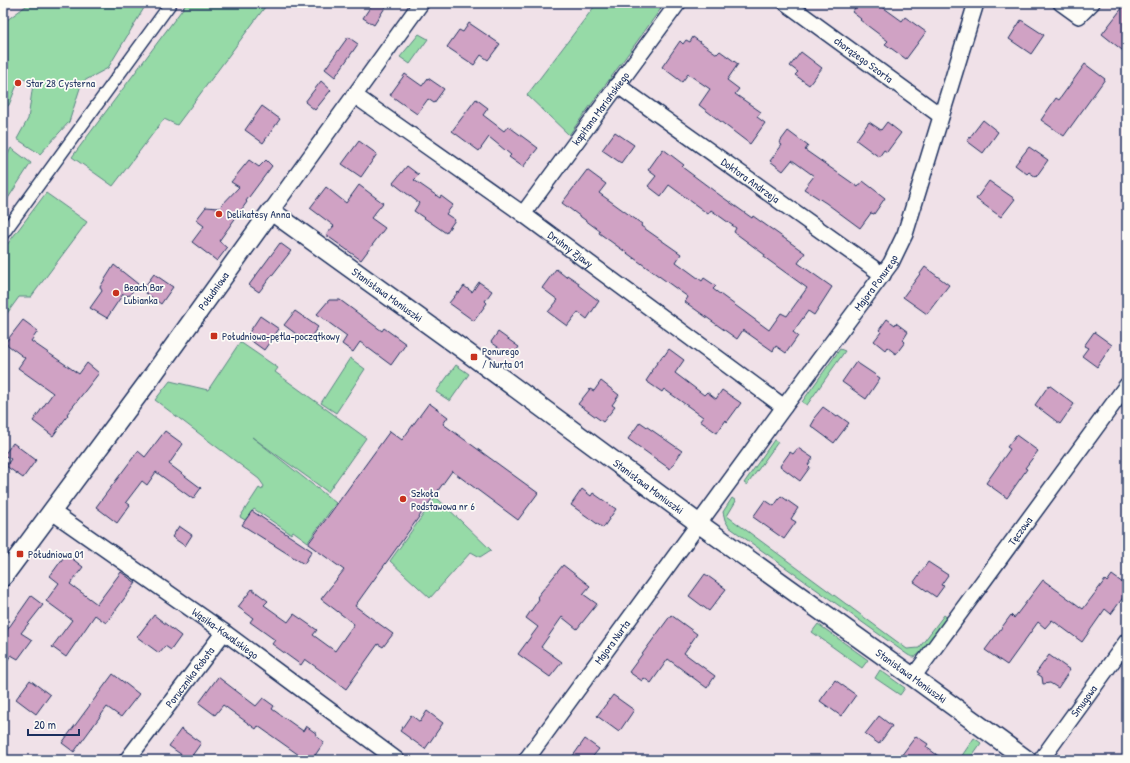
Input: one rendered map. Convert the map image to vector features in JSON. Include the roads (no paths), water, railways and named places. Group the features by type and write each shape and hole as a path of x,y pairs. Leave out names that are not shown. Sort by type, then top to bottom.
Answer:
{"street":[{"path":"3,234 171,3"},
{"name":"Południowa","path":"3,577 146,383 421,3"},
{"name":"kapitana Mariańskiego","path":"523,214 678,3"},
{"name":"chorążego Szorta","path":"786,3 941,116"},
{"name":"Majora Ponurego","path":"698,523 892,263 905,234 976,3"},
{"path":"1061,3 1079,16 1092,3"},
{"name":"Doktora Andrzeja","path":"617,85 882,275"},
{"name":"Druhny Zjawy","path":"354,95 523,214 784,406"},
{"name":"Stanisława Moniuszki","path":"271,211 461,348 698,523 1027,760"},
{"name":"Tęczowa","path":"913,677 1127,385"},
{"name":"Wąsika-Kowalskiego","path":"51,511 224,632 397,760"},
{"name":"Majora Nurta","path":"526,760 698,523"},
{"name":"Porucznika Robota","path":"127,760 224,632"},
{"name":"Smugowa","path":"1041,760 1127,641"}],"place":[{"name":"Star 28 Cysterna","path":"18,83"},
{"name":"Delikatesy Anna","path":"219,214"},
{"name":"Beach Bar Lubianka","path":"116,293"},
{"name":"Południowa-pętla-początkowy","path":"214,336"},
{"name":"Ponurego / Nurta 01","path":"474,357"},
{"name":"Szkoła Podstawowa nr 6","path":"403,499"},
{"name":"Południowa 01","path":"20,554"}]}
